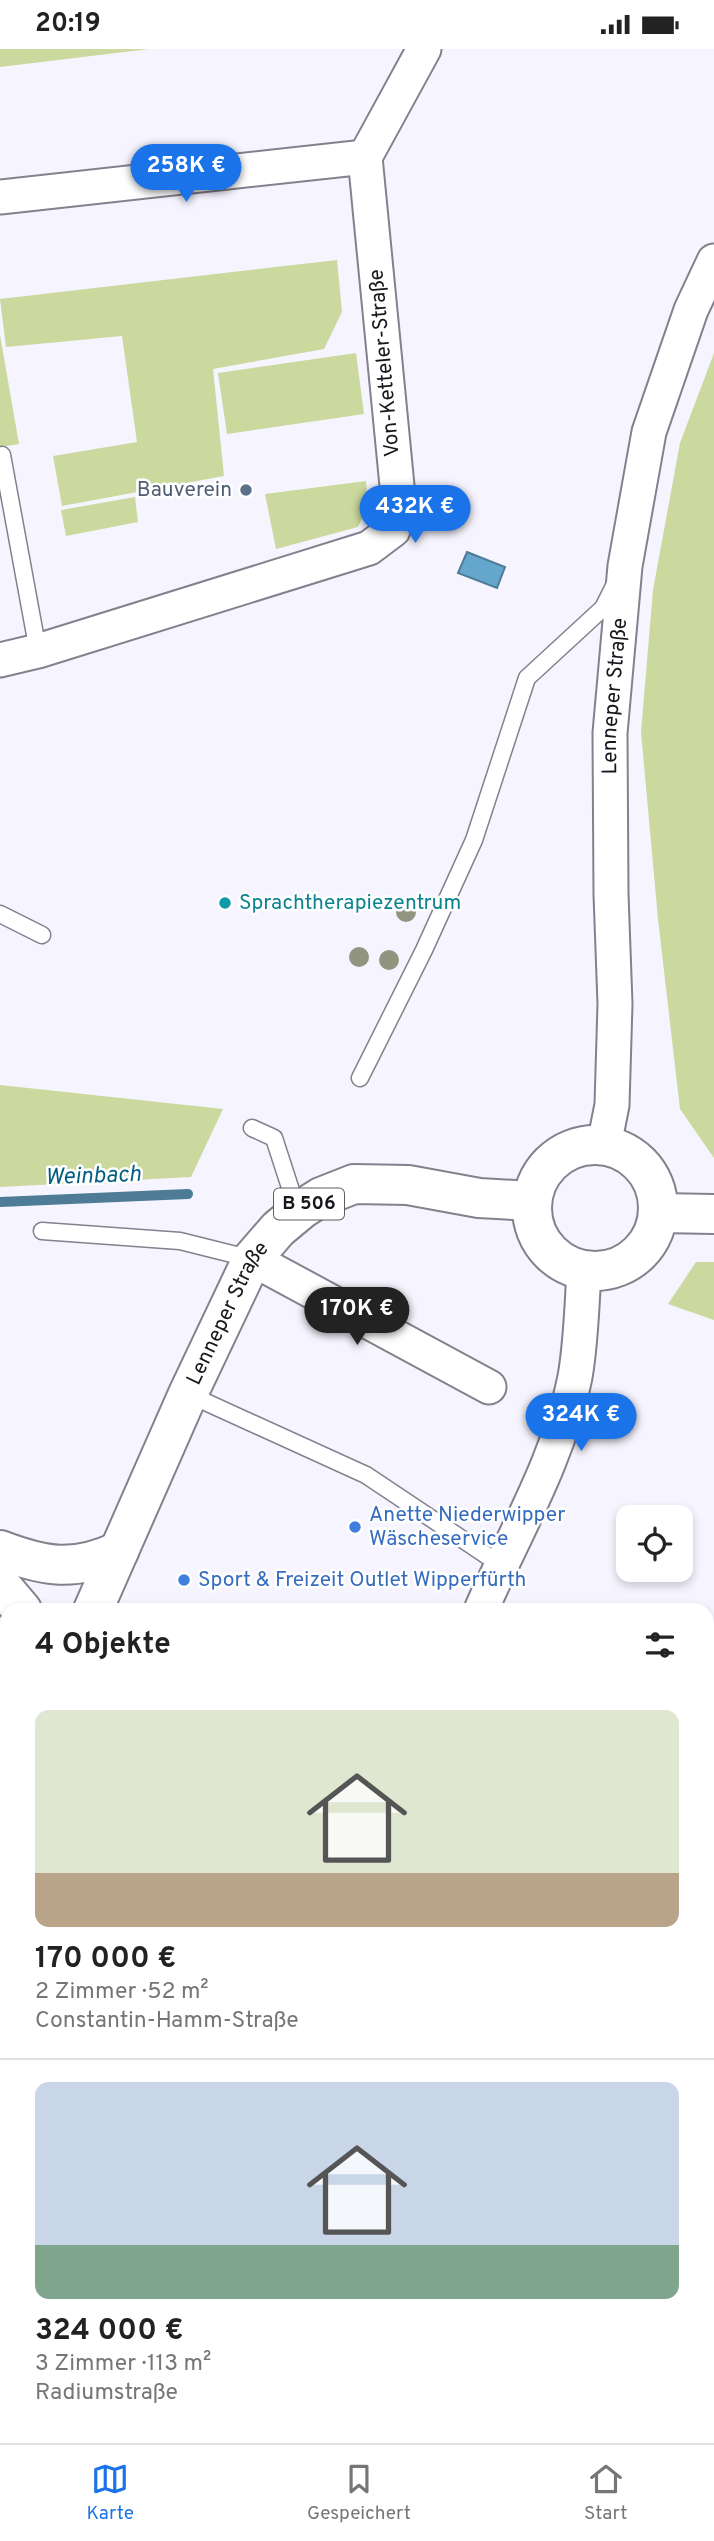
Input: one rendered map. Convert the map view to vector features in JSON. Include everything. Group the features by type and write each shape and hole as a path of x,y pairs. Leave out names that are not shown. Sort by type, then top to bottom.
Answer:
{"main road":[{"path":"584,1145 604,1145 630,1154 641,1163 655,1186 659,1213 655,1230 646,1246 634,1258 619,1267 602,1271 584,1270 562,1262 544,1246 534,1225 532,1201 537,1181 549,1164 565,1151 584,1145"},
{"name":"Lenneper Straße","path":"96,1603 251,1259 278,1229 321,1197 339,1189 369,1183 408,1185 479,1198 532,1201"},
{"path":"659,1213 714,1214"},
{"path":"0,1551 36,1563 65,1566 90,1563 119,1551"},
{"path":"0,1584 16,1603"}],"street":[{"path":"0,197 365,157 424,49"},
{"name":"Von-Ketteler-Straße","path":"0,660 38,651 369,548 393,530 398,496 365,157"},
{"name":"Lenneper Straße","path":"604,1145 612,1105 615,1004 610,733 625,566 649,432 691,310 714,261"},
{"path":"251,1259 489,1387"},
{"path":"484,1603 553,1451 565,1413 575,1375 584,1270"}],"lane":[{"path":"2,455 38,651"},
{"path":"360,1078 424,950 474,840 527,678 603,608 625,566"},
{"path":"0,914 42,935"},
{"path":"252,1128 274,1138 298,1212"},
{"path":"42,1231 180,1241 251,1259"},
{"path":"188,1394 366,1475 501,1565"}],"green space":[{"path":"0,49 149,49 0,67"},
{"path":"337,260 342,312 324,349 213,369 224,476 62,506 53,456 137,442 122,336 6,347 0,299"},
{"path":"0,335 19,444 0,447"},
{"path":"356,353 364,414 227,434 218,373"},
{"path":"714,353 714,1158 680,1109 658,919 641,732 653,590 680,443"},
{"path":"366,481 368,506 358,527 276,549 265,494"},
{"path":"135,497 138,522 66,536 61,510"},
{"path":"0,1085 223,1109 191,1177 0,1187"},
{"path":"696,1262 714,1262 714,1320 668,1304"}],"water":[{"path":"467,552 505,567 497,588 458,573"}],"waterway":[{"name":"Weinbach","path":"0,1202 188,1194"}],"place":[{"name":"Bauverein","path":"246,490"},
{"name":"Sprachtherapiezentrum","path":"225,903"},
{"name":"Anette Niederwipper Wäscheservice","path":"355,1527"},
{"name":"Sport & Freizeit Outlet Wipperfürth","path":"184,1580"}]}
